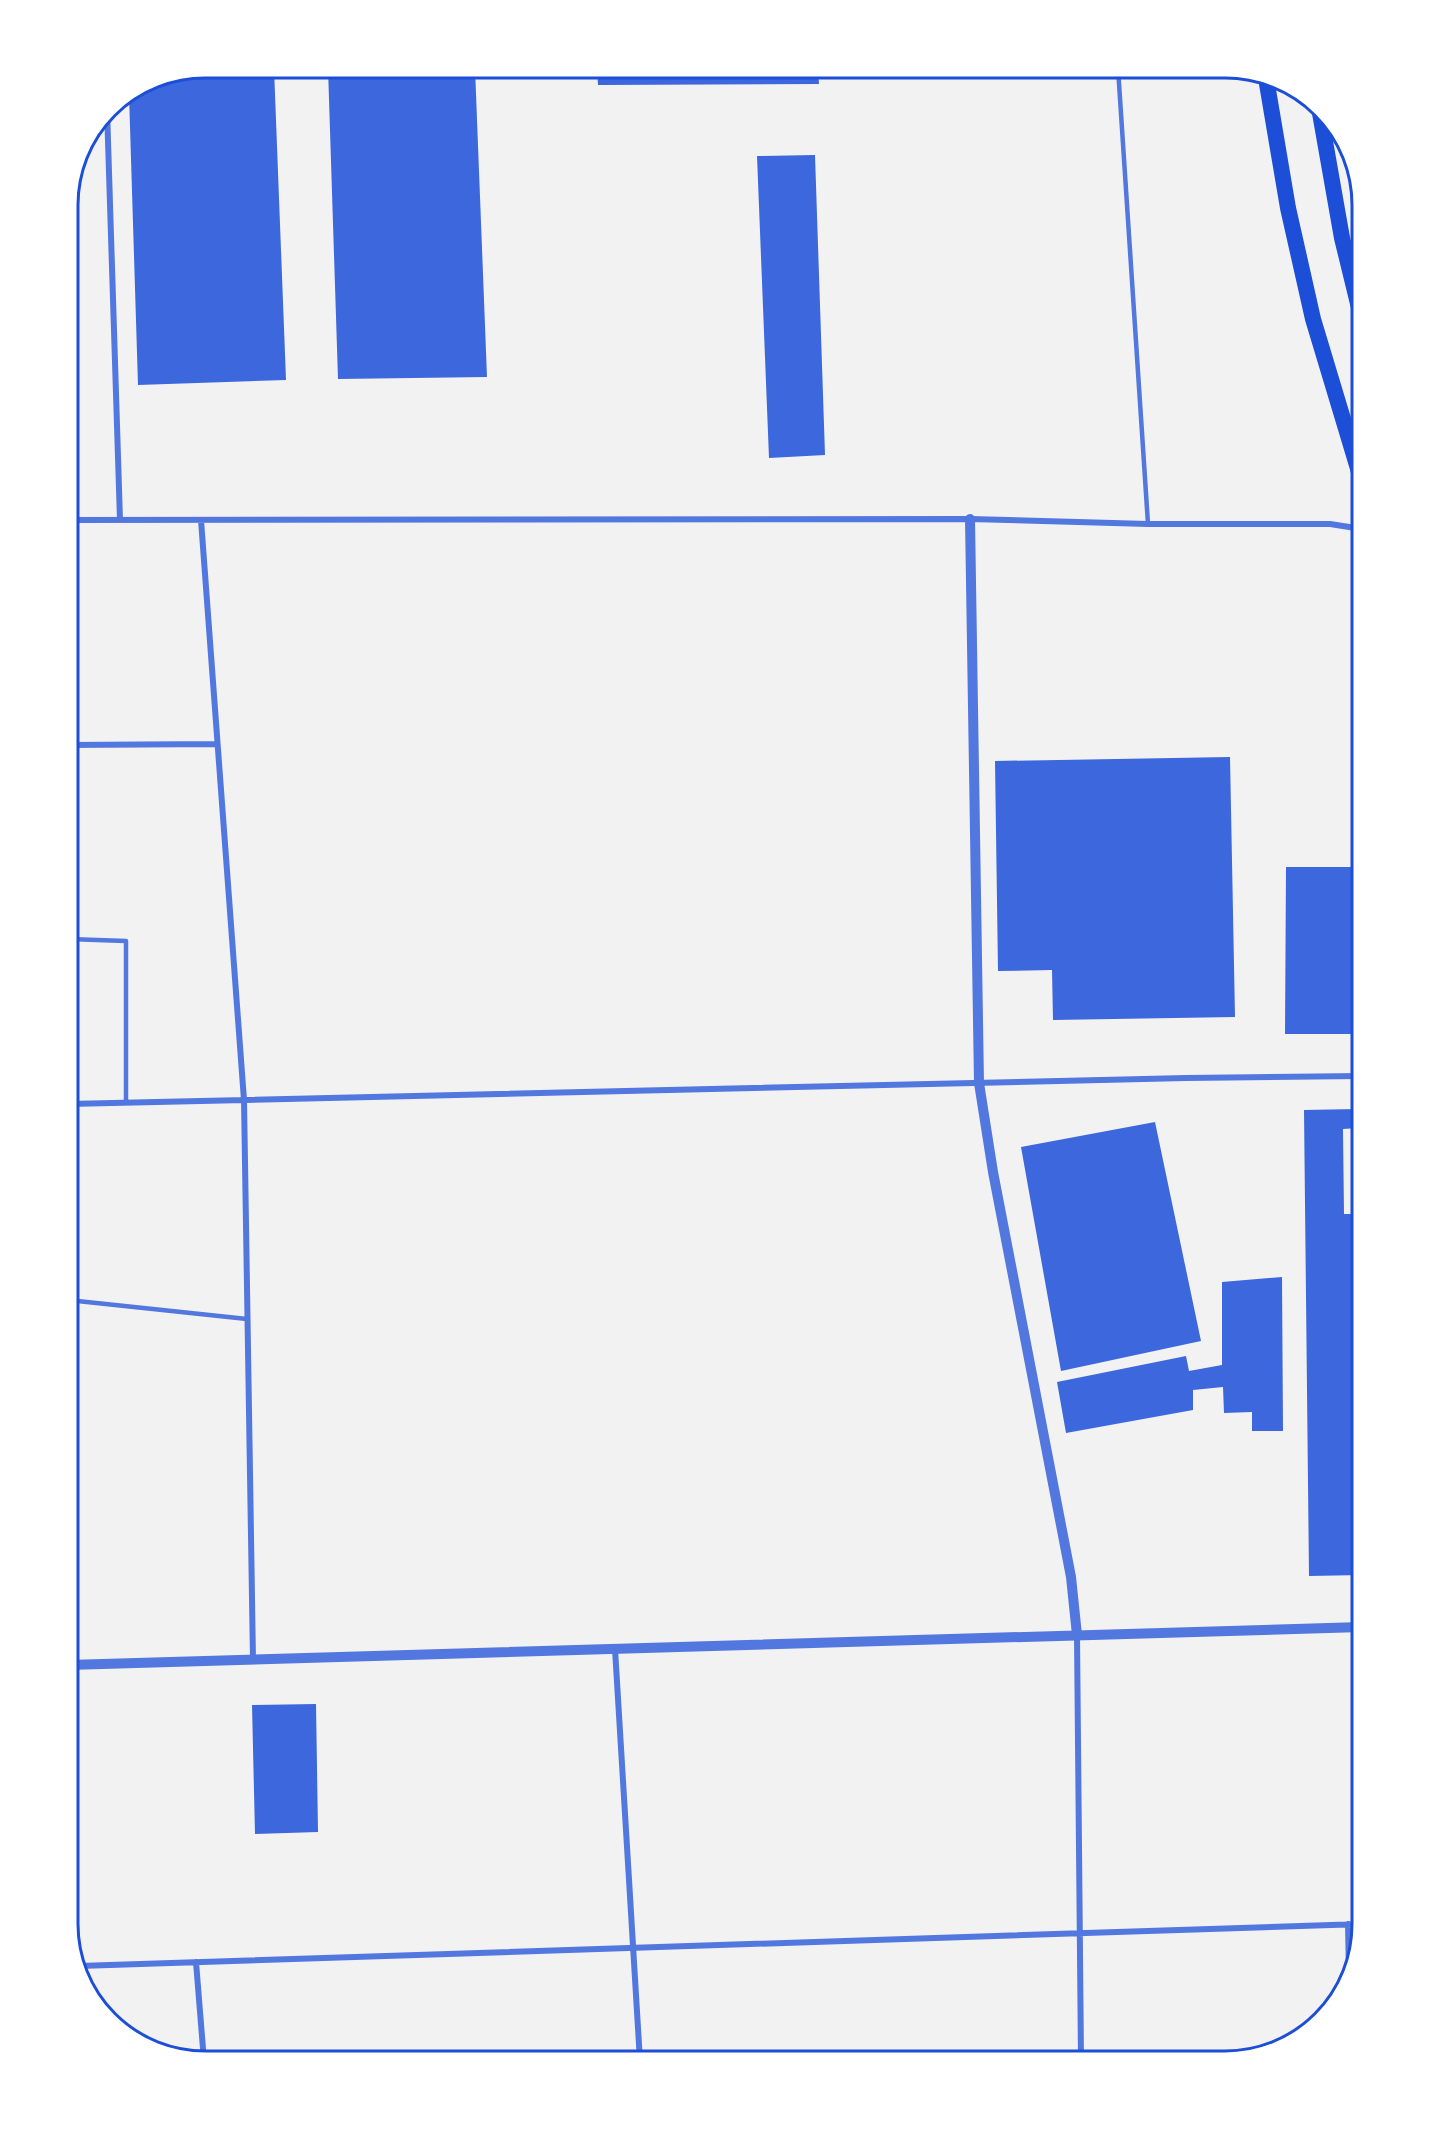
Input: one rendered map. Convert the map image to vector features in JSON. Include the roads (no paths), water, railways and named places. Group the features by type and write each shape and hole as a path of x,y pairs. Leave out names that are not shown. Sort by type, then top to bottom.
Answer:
{"highway":[{"path":"1267,86 1288,208 1313,319 1352,449"},
{"path":"1322,123 1342,238 1352,279"}],"street":[{"path":"107,124 120,520"},
{"path":"970,519 980,1083 993,1172 1071,1577 1077,1635 1081,2051"},
{"path":"78,520 970,519 1148,524 1330,525 1352,528"},
{"path":"201,520 244,1100 253,1660"},
{"path":"78,746 217,744"},
{"path":"78,1104 1352,1076"},
{"path":"78,1665 1352,1627"},
{"path":"615,1649 639,2051"},
{"path":"1348,1924 1349,1954"},
{"path":"86,1966 1352,1924"},
{"path":"196,1962 203,2051"}],"lane":[{"path":"1119,78 1148,524"},
{"path":"78,939 126,941 126,1102"},
{"path":"78,1301 248,1319"}]}
